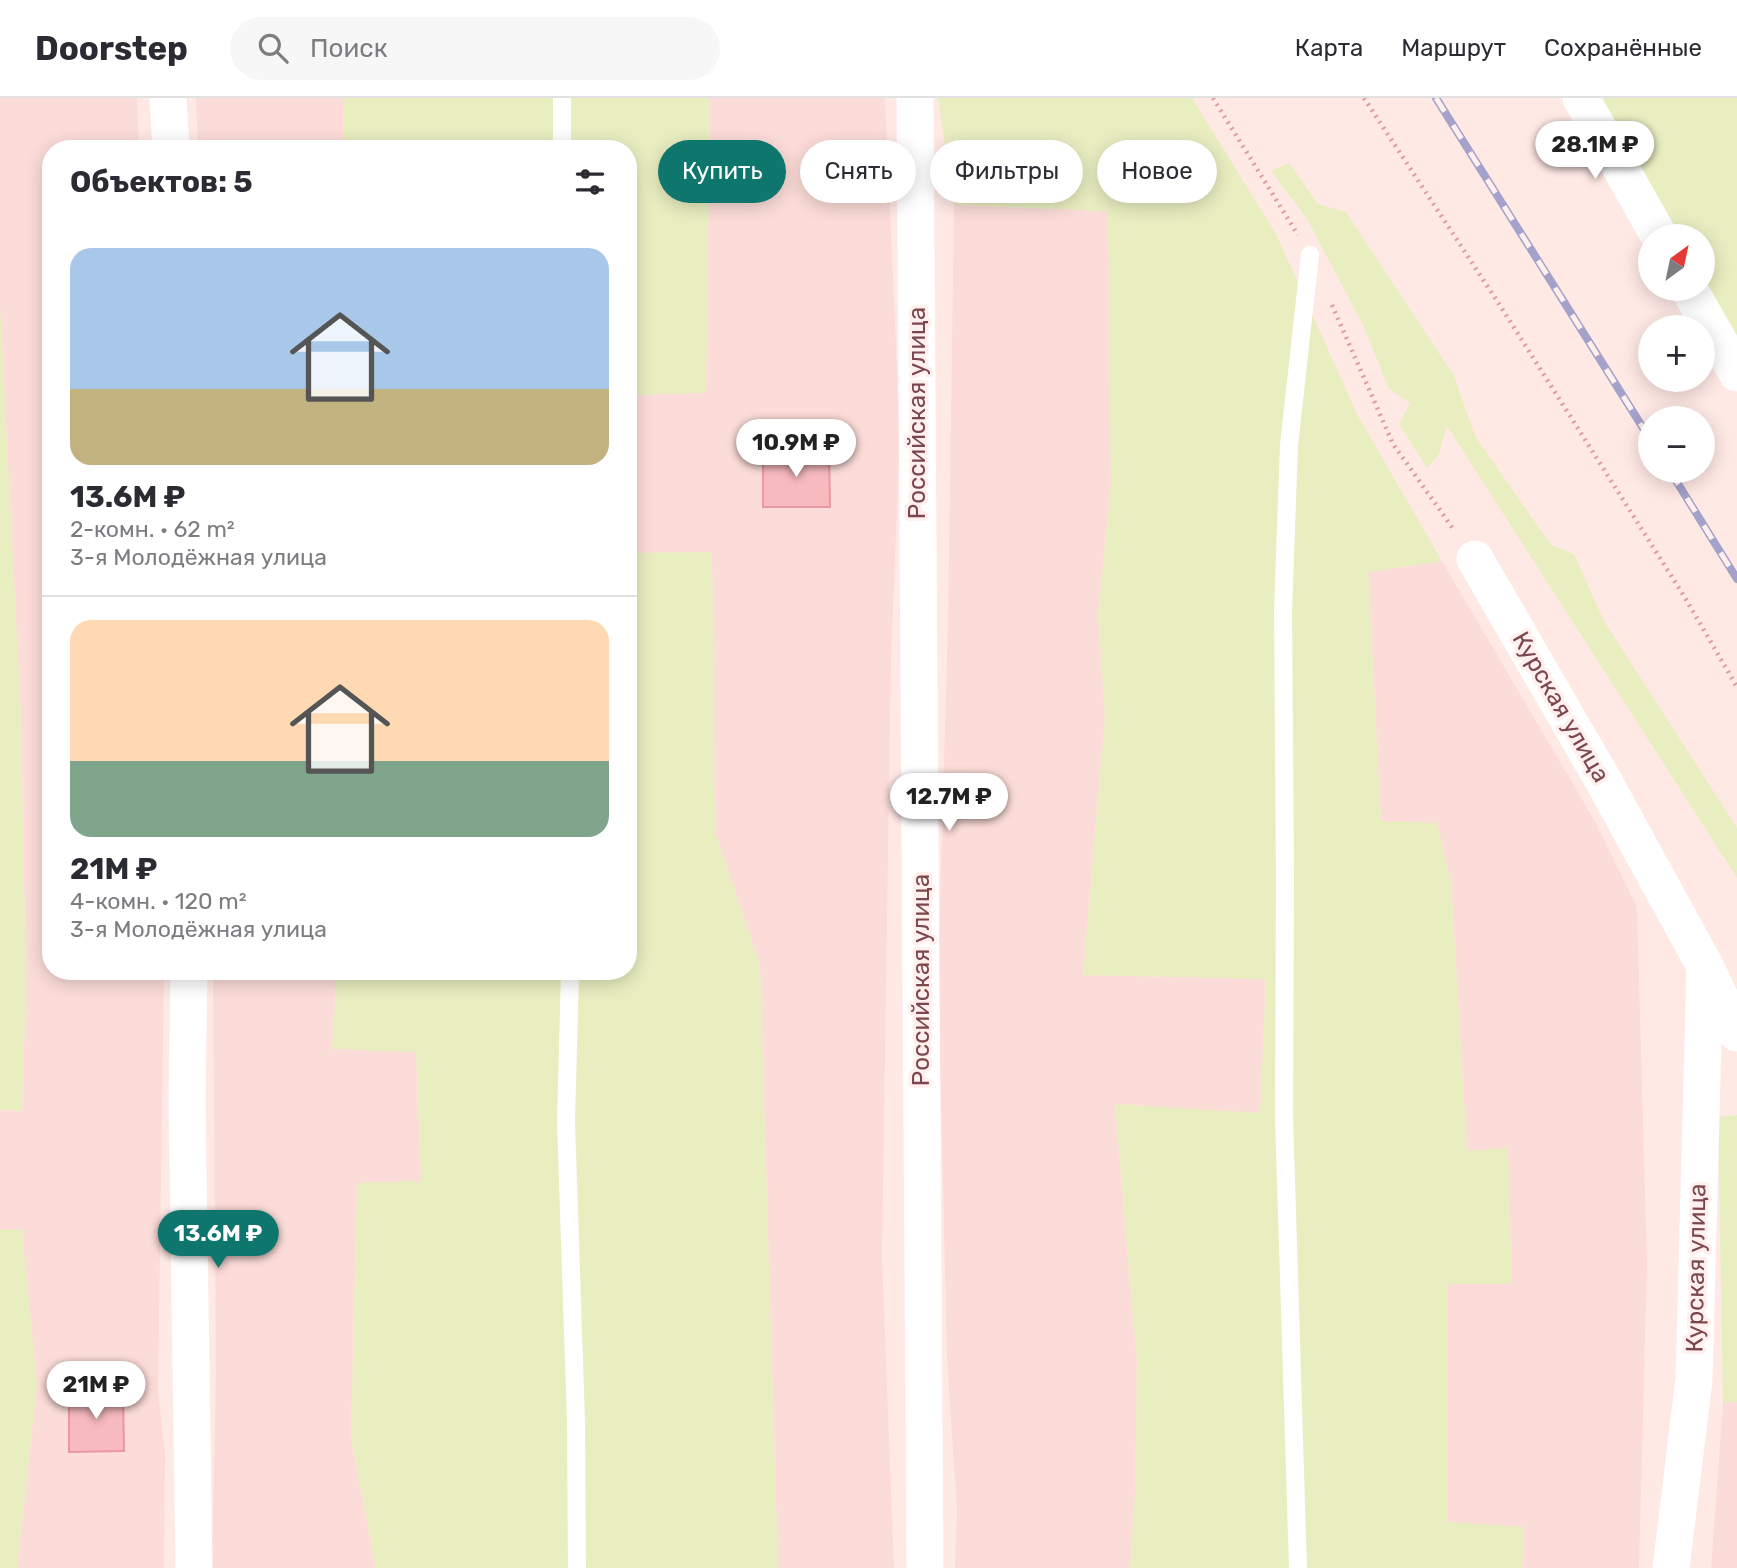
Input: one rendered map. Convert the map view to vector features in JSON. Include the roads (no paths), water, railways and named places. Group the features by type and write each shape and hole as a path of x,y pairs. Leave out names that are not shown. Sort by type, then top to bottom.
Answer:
{"street":[{"path":"169,98 171,140"},
{"name":"Российская улица","path":"915,98 925,1568"},
{"path":"1581,98 1652,224"},
{"path":"1696,301 1737,373"},
{"name":"Курская улица","path":"1475,559 1603,780 1705,966 1737,1032"},
{"name":"Курская улица","path":"1671,1568 1694,1379 1705,966"},
{"path":"190,980 187,1099 194,1568"}],"lane":[{"path":"562,98 562,140"},
{"path":"1298,1568 1284,1116 1283,611 1289,445 1310,255"},
{"path":"570,980 566,1122 576,1421 577,1568"}],"railway":[{"path":"1436,98 1638,420"},
{"path":"1677,483 1737,579"}]}
